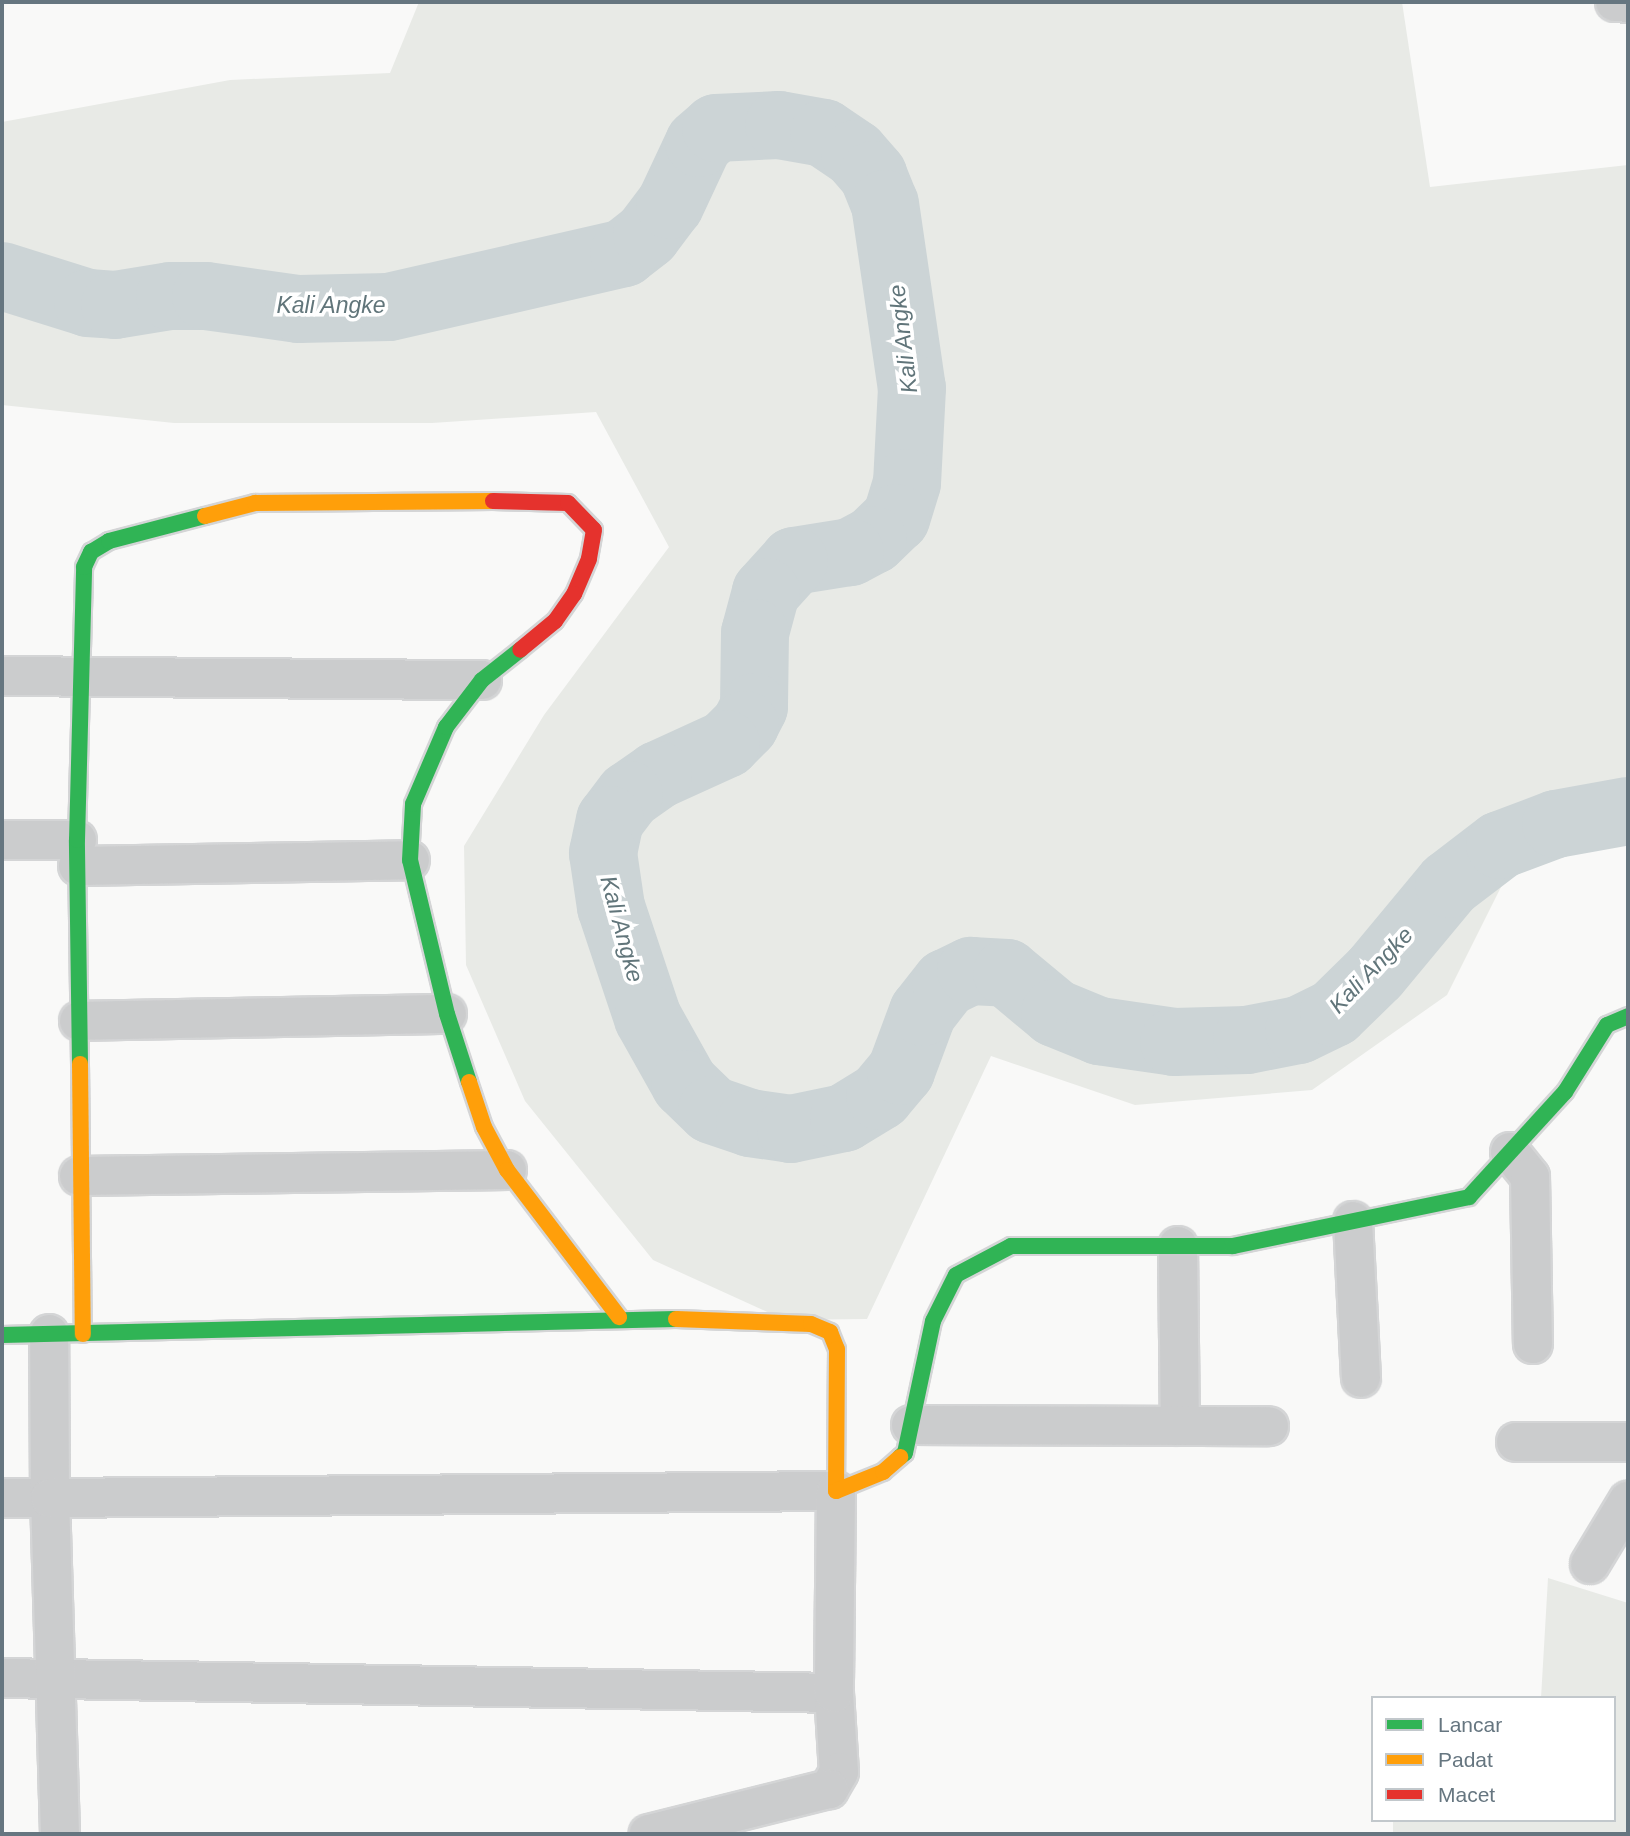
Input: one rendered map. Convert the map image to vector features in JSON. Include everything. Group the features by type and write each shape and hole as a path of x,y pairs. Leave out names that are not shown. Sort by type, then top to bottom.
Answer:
{"street":[{"path":"1615,2 1628,3"},
{"path":"60,1834 50,1498 79,1176 77,853 84,566 92,552 108,541 255,503 547,499 568,503 594,530 594,544 574,594 555,621 482,680 446,727 422,774 413,804 410,860 447,1014 484,1127 507,1170 619,1317"},
{"path":"2,676 81,673 482,680"},
{"path":"2,840 77,853 410,860"},
{"path":"79,1021 447,1014"},
{"path":"2,1498 836,1491 883,1472 905,1453 933,1321 956,1275 1011,1246 1233,1246 1469,1197 1565,1092 1607,1025 1628,1016"},
{"path":"1510,1152 1530,1177 1533,1344"},
{"path":"79,1176 507,1170"},
{"path":"1353,1221 1361,1378"},
{"path":"1178,1246 1180,1426"},
{"path":"2,1335 619,1317 811,1324 830,1332 838,1349 834,1692 839,1772 829,1789 649,1834"},
{"path":"911,1425 1269,1426"},
{"path":"1516,1442 1628,1442"},
{"path":"1590,1564 1628,1501"},
{"path":"2,1678 834,1692"}],"shaded area":[{"path":"419,2 1402,2 1430,187 1628,165 1628,811 1526,837 1447,995 1312,1090 1135,1105 991,1056 867,1319 785,1320 653,1260 525,1101 466,965 464,846 544,715 669,547 596,412 432,423 174,423 2,405 2,122 230,80 390,73"},
{"path":"1548,1578 1628,1603 1628,1834 1393,1834 1393,1822 1616,1822 1616,1696 1541,1696"}],"waterway":[{"name":"Kali Angke","path":"2,276 88,303 115,305 170,296 206,296 299,309 389,307 624,253 647,235 670,205 699,143 716,128 779,125 824,133 855,154 873,175 885,204 912,388 907,483 896,518 873,540 850,552 794,561 766,592 755,633 754,707 745,725 726,744 658,775 629,795 610,820 603,853 611,907 648,1018 685,1084 712,1110 750,1123 791,1129 844,1118 880,1096 901,1071 923,1012 946,983 971,971 1007,973 1055,1013 1099,1031 1174,1042 1247,1040 1299,1030 1334,1013 1375,973 1449,884 1500,845 1556,824 1628,811"}],"traffic: fast":[{"path":"80,1064 77,840 84,567 91,552 109,541 205,516"},
{"path":"469,1082 447,1014 410,860 413,804 446,727 482,680 520,650"},
{"path":"900,1457 905,1453 933,1321 956,1275 1011,1246 1233,1246 1469,1197 1565,1092 1607,1025 1628,1016"},
{"path":"2,1335 676,1319"}],"traffic: slow":[{"path":"205,516 255,503 493,501"},
{"path":"80,1064 83,1334"},
{"path":"469,1082 484,1127 507,1170 619,1317"},
{"path":"676,1319 811,1324 830,1332 837,1349 836,1491 883,1472 900,1457"}],"traffic: jam":[{"path":"493,501 568,503 594,530 589,559 574,594 555,621 520,650"}]}
